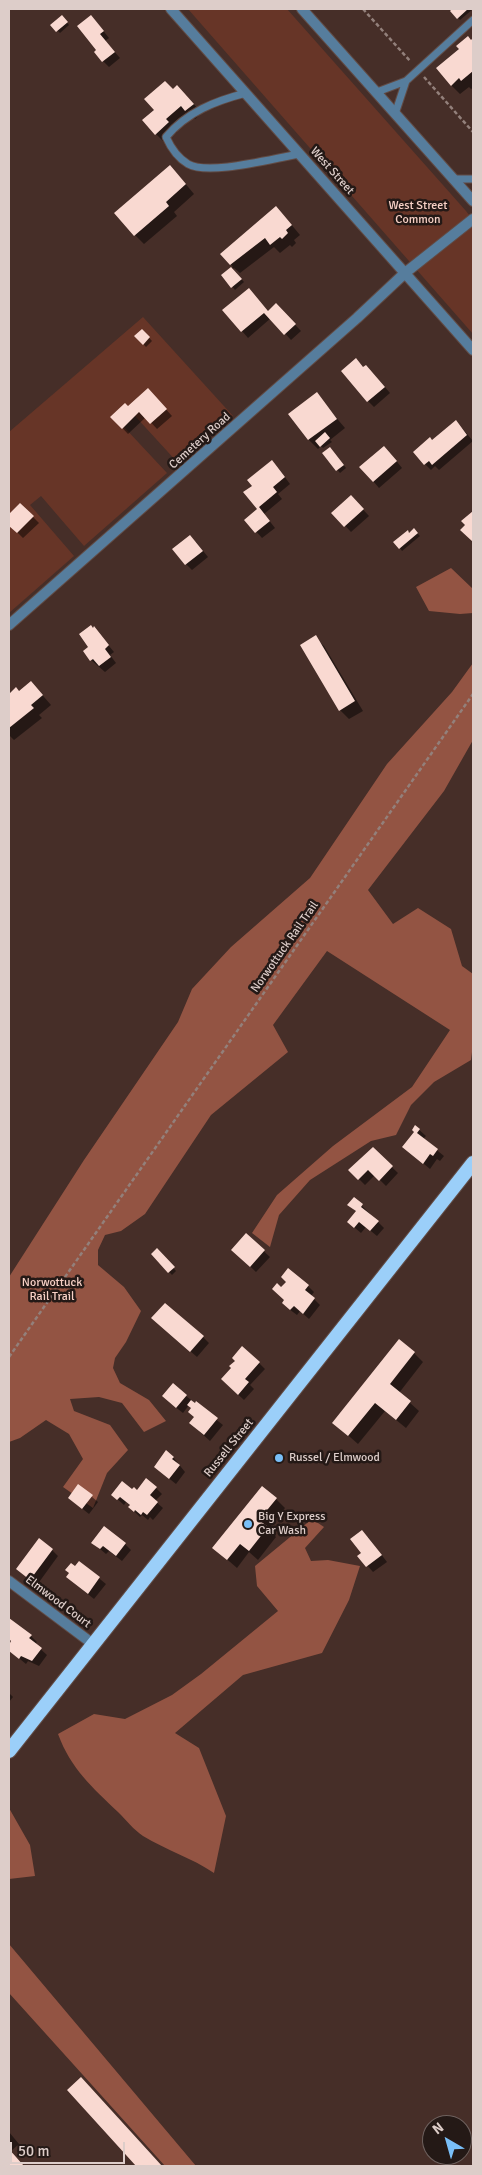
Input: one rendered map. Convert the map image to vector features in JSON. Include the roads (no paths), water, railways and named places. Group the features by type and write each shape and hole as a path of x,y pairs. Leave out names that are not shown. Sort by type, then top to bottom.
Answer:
{"highway":[{"name":"Russell Street","path":"9,1751 473,1163"}],"street":[{"name":"West Street","path":"171,9 473,350"},
{"path":"302,9 473,201"},
{"name":"Cemetery Road","path":"9,625 357,318 405,273 473,219"},
{"name":"Elmwood Court","path":"9,1581 93,1644"}],"lane":[{"path":"377,92 406,82 473,20"},
{"path":"396,114 406,82"},
{"path":"246,93 220,100 176,125 166,137 170,147 188,164 216,170 300,154"},
{"path":"454,179 473,178"}],"place":[{"name":"Russel / Elmwood","path":"279,1458"},
{"name":"Big Y Express Car Wash","path":"248,1524"}],"park label":[{"name":"West Street Common","path":"418,213"},
{"name":"Norwottuck Rail Trail","path":"52,1290"}]}
